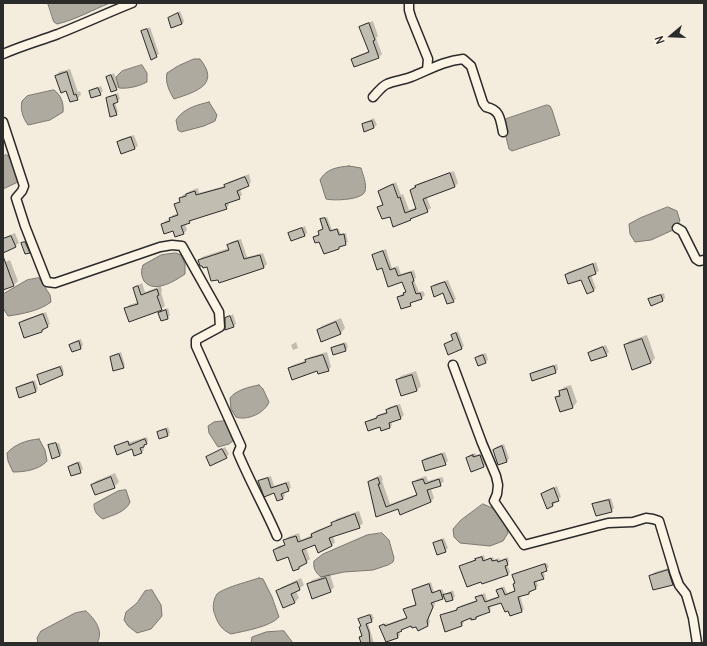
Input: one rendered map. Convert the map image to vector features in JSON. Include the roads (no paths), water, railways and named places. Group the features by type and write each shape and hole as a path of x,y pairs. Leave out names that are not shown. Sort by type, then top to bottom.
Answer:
{"street":[{"path":"3,54 22,45 50,37 78,26 132,3"},
{"path":"409,3 411,16 428,60 427,70"},
{"path":"373,97 386,84 401,81 451,60 463,59 471,66 483,103 486,107 494,108 500,117 502,132"},
{"path":"3,122 24,186 16,198 25,226 48,282 51,284 61,282 160,248 172,245 182,246 219,312 220,318 220,327 196,340 196,346 241,446 238,453 247,475 262,502 277,536"},
{"path":"677,228 682,231 696,258 699,260 704,260"},
{"path":"453,365 496,476 498,485 497,494 494,501 524,545 608,522 633,522 646,518 659,521 679,585 686,594 693,618 697,643"}]}
